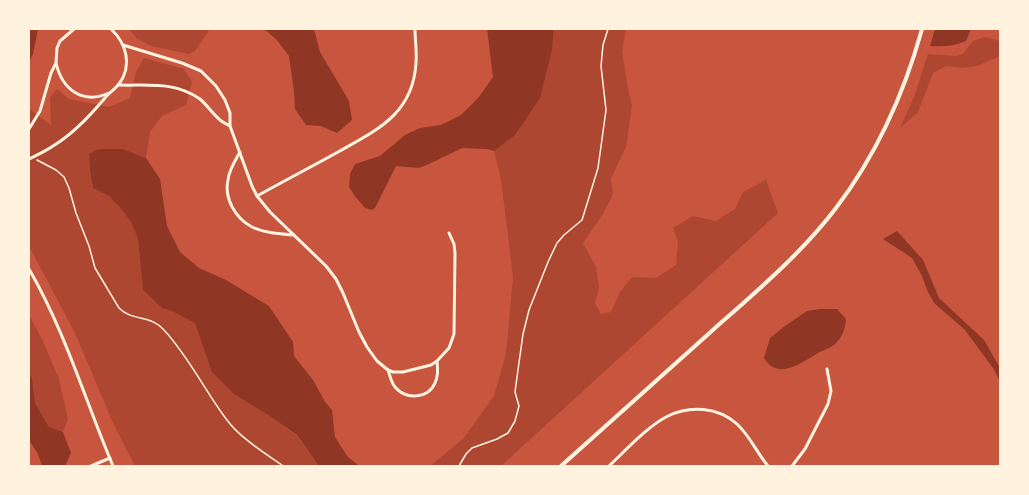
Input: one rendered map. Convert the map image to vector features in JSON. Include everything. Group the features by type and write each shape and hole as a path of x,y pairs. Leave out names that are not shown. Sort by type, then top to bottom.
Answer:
{"street":[{"path":"74,29 60,42 55,55 60,76 73,93 87,97 98,96 110,92"},
{"path":"31,158 53,147 83,123 118,85 124,76 127,58 120,39 111,29"},
{"path":"257,196 371,134 389,120 404,102 413,83 417,61 414,29"},
{"path":"561,466 776,274 817,231 853,184 883,133 904,86 922,29"},
{"path":"123,45 182,63 201,71 216,86 225,100 230,113 230,126 257,196 270,212 326,266 336,279 344,293 359,332 367,347 377,361 388,370 393,372 403,372 431,365 438,361 449,348 454,334 455,253 454,244 449,233"},
{"path":"29,129 40,111 51,73 56,63"},
{"path":"118,85 136,86 157,84 187,92 200,100 219,119 230,126"},
{"path":"240,152 227,181 228,195 232,207 251,227 272,233 294,235"},
{"path":"29,269 52,312 113,466"},
{"path":"388,370 395,386 400,392 413,396 420,396 434,386 438,371 438,361"},
{"path":"792,466 805,449 828,404 831,391 827,369"},
{"path":"609,466 660,421 676,412 695,409 714,411 736,423 768,466"},
{"path":"90,466 110,458"}],"path":[{"path":"459,466 466,454 472,448 498,439 508,433 515,421 519,406 515,392 517,376 523,334 529,310 557,243 582,220 598,168 606,110 601,66 603,45 608,29"},
{"path":"31,158 56,170 64,177 89,246 95,268 119,308 124,313 133,317 149,319 163,329 176,343 227,421 244,437 283,466"}],"shaded area":[{"path":"29,29 38,29 33,54 29,62"},
{"path":"129,29 210,29 195,51 189,54 151,46 137,39"},
{"path":"264,29 314,29 320,52 349,101 352,120 337,133 321,126 306,125 295,109 289,56 276,39"},
{"path":"487,29 554,29 552,50 540,98 515,135 494,151 487,149 462,148 419,168 396,166 375,208 372,210 365,208 349,187 350,174 355,164 380,156 405,135 420,128 441,125 461,115 479,97 493,77"},
{"path":"554,29 626,29 622,51 632,106 626,147 611,178 613,194 603,214 583,243 596,267 599,288 595,303 601,314 611,312 620,292 632,277 656,278 676,265 678,242 673,228 693,216 716,221 735,209 743,192 766,180 778,213 501,466 430,466 463,439 494,396 506,354 513,277 501,179 494,151 515,135 552,50"},
{"path":"935,29 971,29 966,41 948,46 930,46"},
{"path":"985,37 1000,41 1000,56 977,66 963,68 946,66 933,73 918,112 900,128 914,97 928,54 956,56 963,54 973,41"},
{"path":"144,58 184,69 192,82 186,105 162,116 150,132 146,158 123,149 89,154 93,188 109,196 131,222 138,239 143,290 162,308 196,323 202,342 235,395 265,413 297,436 319,466 135,466 114,425 75,333 29,246 29,109 51,125 50,98 57,89 69,99 109,107 130,98 136,72"},
{"path":"98,149 123,149 146,158 160,179 167,226 180,252 199,268 226,280 269,306 293,342 294,356 313,380 325,402 332,410 335,437 347,456 359,466 319,466 297,435 235,395 212,372 195,323 174,312 162,308 143,290 138,239 131,222 109,196 93,188 89,154"},
{"path":"897,231 923,260 939,298 984,340 1000,368 1000,381 993,368 965,330 934,303 912,258 883,239"},
{"path":"837,309 846,319 843,332 837,342 831,347 790,368 776,368 770,365 764,358 770,338 807,311"},
{"path":"29,315 42,339 59,379 68,419 63,432 49,427 35,403 32,378 29,372"},
{"path":"29,372 32,378 35,403 49,427 63,432 71,453 65,466 42,466 38,454 29,440"}]}
